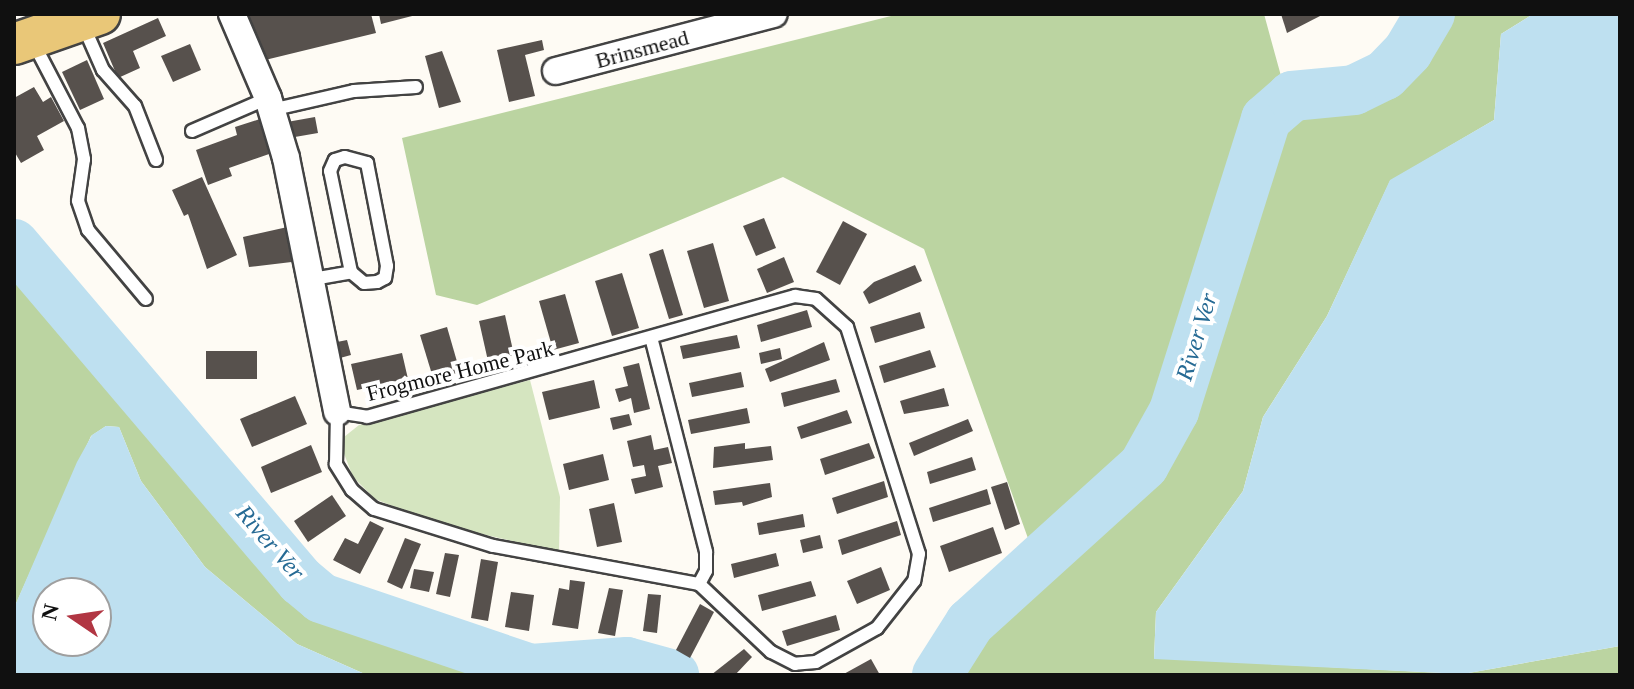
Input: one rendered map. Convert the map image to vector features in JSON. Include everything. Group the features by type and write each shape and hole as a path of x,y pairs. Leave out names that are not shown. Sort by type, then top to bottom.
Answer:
{"main road":[{"path":"22,41 90,17"}],"street":[{"path":"232,14 270,104 313,279 337,412"},
{"name":"Brinsmead","path":"556,71 774,14"}],"lane":[{"path":"90,17 103,70 135,106 156,160"},
{"path":"22,41 78,128 84,159 78,201 88,230 146,299"},
{"path":"192,131 270,104 354,91 416,87"},
{"path":"345,157 367,163 387,266 385,278 377,282 364,283 351,272 330,171 335,160 345,157"},
{"path":"313,279 351,272"},
{"name":"Frogmore Home Park","path":"337,412 367,417 652,341 795,296 816,299 832,309 847,327 919,554 914,581 877,628 816,662 795,664 771,652 699,584"},
{"path":"337,412 336,464 352,490 374,509 493,546 699,584 706,571 706,552 652,341"}],"green space":[{"path":"899,14 1264,14 1281,76 1243,122 1174,371 1157,411 1131,453 1034,555 924,249 783,177 477,305 436,295 402,138"},
{"path":"1445,14 1533,14 1501,34 1494,120 1390,181 1327,316 1263,417 1243,491 1156,612 1154,658 1463,674 1620,646 1620,675 948,675 985,626 1049,574 1150,478 1183,428 1278,124 1289,113 1366,100 1393,86 1420,58"},
{"path":"14,262 305,604 536,675 367,675 297,644 205,567 141,481 119,427 106,426 91,436 14,608"},
{"path":"530,380 560,497 559,552 435,523 375,499 353,477 343,451 344,437 359,425"}],"water":[{"path":"1533,14 1620,14 1620,646 1463,674 1154,659 1156,612 1243,491 1263,417 1327,316 1390,180 1494,120 1501,34"},
{"path":"106,426 119,427 141,481 205,567 297,644 367,675 14,675 14,608 77,462 92,435"}],"building":[{"path":"371,14 376,33 261,61 245,15"},
{"path":"379,14 416,14 416,15 381,24"},
{"path":"1281,14 1322,14 1322,15 1287,33"},
{"path":"158,18 166,36 133,51 140,68 118,78 103,43"},
{"path":"542,40 544,50 525,55 535,96 509,102 497,50"},
{"path":"190,44 201,70 173,82 161,56"},
{"path":"442,51 461,102 439,108 425,56"},
{"path":"87,60 104,99 80,110 62,72"},
{"path":"34,87 43,102 51,97 64,121 37,136 44,150 21,163 14,151 14,98"},
{"path":"315,117 318,133 289,138 287,122"},
{"path":"260,119 272,153 229,168 232,176 208,185 196,150 237,135 235,127"},
{"path":"202,177 237,255 207,269 188,214 184,216 172,190"},
{"path":"764,218 776,248 756,256 743,226"},
{"path":"843,221 867,234 840,285 816,272"},
{"path":"292,226 300,261 249,267 243,237"},
{"path":"713,243 729,301 704,308 687,251"},
{"path":"663,249 683,315 669,319 649,254"},
{"path":"784,257 794,282 767,293 757,269"},
{"path":"915,265 922,281 869,304 863,292 874,282"},
{"path":"622,273 639,328 612,336 595,281"},
{"path":"565,294 579,343 553,350 539,301"},
{"path":"807,310 812,327 761,342 757,325"},
{"path":"920,312 925,328 875,343 870,327"},
{"path":"505,315 514,355 488,361 479,321"},
{"path":"447,327 460,372 434,381 420,335"},
{"path":"737,335 740,348 683,359 680,346"},
{"path":"347,340 351,355 340,358 337,342"},
{"path":"824,342 830,360 770,382 765,369"},
{"path":"780,348 782,359 761,364 759,353"},
{"path":"930,350 936,367 884,383 879,366"},
{"path":"206,351 257,351 257,379 206,379"},
{"path":"402,353 408,379 357,390 351,364"},
{"path":"639,363 650,409 634,413 631,398 619,402 615,389 628,386 623,367"},
{"path":"741,372 744,387 692,397 689,383"},
{"path":"836,379 840,392 784,407 781,393"},
{"path":"594,380 600,408 549,420 542,392"},
{"path":"944,388 949,406 904,414 900,401"},
{"path":"295,396 307,424 252,447 240,419"},
{"path":"747,408 750,423 691,434 688,420"},
{"path":"847,410 852,423 801,439 797,427"},
{"path":"629,414 632,425 613,430 610,418"},
{"path":"968,419 973,431 914,456 909,443"},
{"path":"651,435 654,450 668,447 672,463 658,466 663,487 635,494 631,479 646,476 644,465 633,467 627,441"},
{"path":"745,443 745,449 771,446 773,460 713,468 714,447"},
{"path":"869,443 875,458 825,475 820,459"},
{"path":"311,445 322,472 271,493 261,467"},
{"path":"603,454 609,480 569,490 563,464"},
{"path":"972,457 976,470 930,484 927,472"},
{"path":"884,481 888,497 837,514 832,498"},
{"path":"1007,482 1020,524 1005,530 991,487"},
{"path":"770,483 772,497 743,506 742,502 715,505 713,491"},
{"path":"987,489 991,504 933,522 929,508"},
{"path":"332,495 346,516 308,542 294,521"},
{"path":"614,503 622,542 597,547 589,509"},
{"path":"803,514 805,527 759,535 757,523"},
{"path":"370,521 384,528 360,574 333,560 345,538 358,544"},
{"path":"897,521 901,535 842,555 838,540"},
{"path":"993,527 1002,553 949,572 940,546"},
{"path":"820,535 823,548 803,553 800,540"},
{"path":"405,538 421,544 402,589 387,582"},
{"path":"445,553 459,555 450,597 436,594"},
{"path":"776,553 779,566 734,578 731,564"},
{"path":"481,559 498,562 488,621 471,618"},
{"path":"881,567 890,590 857,604 847,581"},
{"path":"414,569 434,572 429,592 410,588"},
{"path":"570,580 585,582 578,629 552,625 559,588 569,590"},
{"path":"811,581 816,596 762,611 758,595"},
{"path":"609,588 623,590 615,636 598,633"},
{"path":"511,592 534,595 529,631 505,627"},
{"path":"648,594 661,595 657,633 643,631"},
{"path":"700,604 714,612 690,658 676,650"},
{"path":"836,615 840,630 787,646 782,631"},
{"path":"744,649 752,657 735,675 711,675"},
{"path":"871,659 880,675 842,675"}],"waterway":[{"name":"River Ver","path":"937,675 970,623 1144,465 1174,411 1266,119 1292,96 1354,90 1385,75 1408,51 1430,14"},
{"name":"River Ver","path":"14,244 301,581 321,598 531,669 627,662 674,675"}]}
